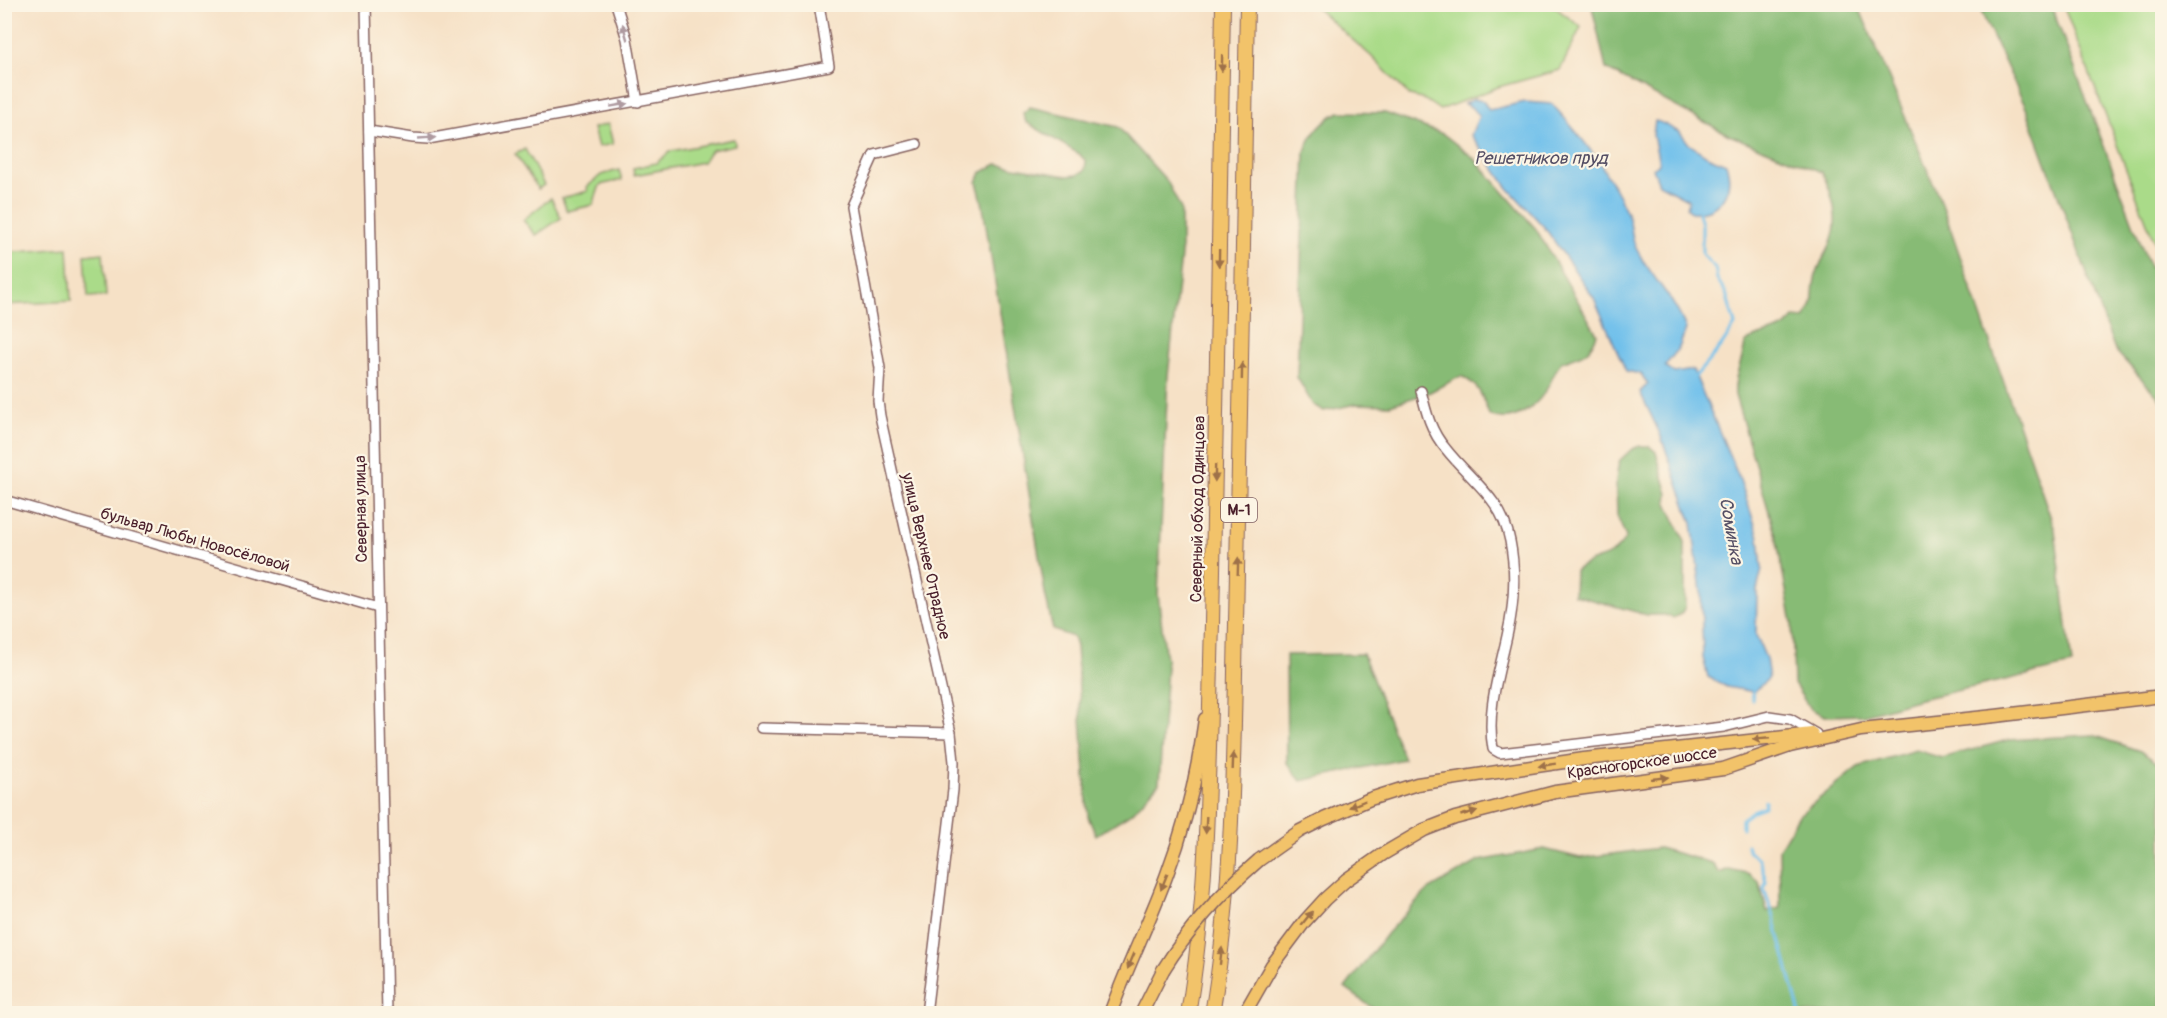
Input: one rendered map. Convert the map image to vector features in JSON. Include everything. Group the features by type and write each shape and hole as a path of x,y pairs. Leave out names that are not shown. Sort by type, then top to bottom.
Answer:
{"highway":[{"name":"Северный обход Одинцова","path":"1188,1014 1203,893 1211,640 1223,4"},
{"name":"М-1","path":"1212,1014 1226,904 1232,775 1242,384 1247,4"}],"main road":[{"path":"1110,1014 1167,874 1184,820 1201,743 1210,674 1211,640"},
{"name":"Красногорское шоссе","path":"1244,1014 1272,965 1305,921 1340,885 1383,854 1437,825 1489,808 1555,792 1715,771 1790,746 1861,730 2163,696"},
{"name":"Красногорское шоссе","path":"2105,703 2163,703"},
{"path":"1141,1014 1163,970 1190,930 1259,860 1300,831 1370,799 1417,784 1584,759 1861,730"}],"street":[{"name":"Северная улица","path":"366,4 387,1014"},
{"path":"616,4 627,39 638,102"},
{"path":"369,131 428,139 829,66 819,4"},
{"name":"улица Верхнее Отрадное","path":"917,144 874,154 851,206 880,368 879,416 951,733 954,762 953,790 926,1014"},
{"path":"1421,391 1429,423 1446,449 1477,480 1494,502 1506,520 1511,544 1514,600 1491,717 1493,749 1500,753 1724,727 1769,716 1790,719 1816,734"},
{"name":"бульвар Любы Новосёловой","path":"4,500 378,608"},
{"path":"761,728 951,733"}],"green space":[{"path":"1313,5 1552,5 1581,27 1560,70 1498,87 1440,110 1425,100 1410,96 1371,56"},
{"path":"1589,5 1858,5 1943,207 2055,530 2072,665 1920,699 1864,715 1825,716 1810,709 1794,684 1792,623 1776,536 1735,389 1745,343 1782,328 1794,318 1804,319 1808,312 1812,302 1816,274 1834,231 1835,214 1832,197 1822,172 1729,135 1606,69 1592,7"},
{"path":"1978,5 2051,5 2149,266 2162,269 2162,401 2115,350 2026,108"},
{"path":"2063,5 2162,5 2162,248 2156,246"},
{"path":"1030,107 1118,127 1167,181 1181,209 1181,255 1168,376 1158,595 1167,667 1159,783 1133,812 1096,835 1088,817 1076,647 1073,637 1053,630 1045,593 982,201 977,182 981,173 997,164 1067,176 1077,175 1085,170 1086,161 1079,154 1026,122 1023,113"},
{"path":"1339,112 1385,113 1443,134 1474,158 1536,229 1597,334 1588,350 1579,356 1561,362 1545,391 1525,412 1508,418 1489,415 1477,388 1461,376 1428,393 1390,405 1356,404 1324,411 1313,405 1297,377 1305,151 1318,128"},
{"path":"608,124 613,144 598,147 593,128"},
{"path":"734,139 735,145 711,150 703,162 634,175 633,168 656,163 671,151"},
{"path":"525,149 544,185 538,189 515,154"},
{"path":"619,170 622,180 600,185 593,205 567,211 562,198 588,191 587,187 601,175"},
{"path":"551,198 561,218 536,235 523,220"},
{"path":"68,248 71,301 5,305 5,253"},
{"path":"103,253 106,296 88,297 85,255"},
{"path":"1649,446 1656,452 1668,494 1667,503 1685,542 1685,607 1681,614 1673,618 1665,615 1647,615 1574,595 1575,571 1588,562 1614,551 1626,537 1617,516 1616,480 1619,461 1632,449"},
{"path":"1363,654 1404,759 1301,781 1287,763 1286,655"},
{"path":"2093,735 2140,751 2162,766 2162,1013 1381,1014 1345,988 1387,933 1428,890 1479,861 1544,849 1580,858 1659,848 1712,863 1719,873 1729,869 1750,874 1759,882 1767,911 1780,908 1779,849 1799,815 1858,767 1916,750 1942,758 2008,740"}],"water":[{"name":"Решетников пруд","path":"1474,99 1483,101 1489,110 1525,102 1552,104 1585,142 1603,168 1629,217 1636,248 1682,318 1686,329 1679,348 1665,366 1674,373 1693,370 1740,480 1759,537 1762,569 1757,590 1756,635 1766,659 1769,678 1754,692 1727,687 1708,677 1703,658 1701,592 1692,523 1660,434 1640,392 1648,384 1641,374 1626,371 1594,298 1545,228 1508,188 1471,135 1479,116 1471,107 1464,104"},
{"path":"1655,121 1680,132 1689,144 1707,156 1726,164 1727,191 1717,205 1701,212 1691,212 1687,208 1689,200 1659,184 1653,169 1659,163 1653,135"}],"waterway":[{"path":"1694,378 1722,345 1735,325 1726,293 1717,279 1715,268 1702,254 1702,224 1699,213"},
{"name":"Соминка","path":"1752,700 1753,690"},
{"name":"Соминка","path":"1742,828 1742,819 1764,807 1765,801"},
{"name":"Соминка","path":"1747,845 1749,852 1759,859 1763,871 1766,882 1764,889 1800,1014"}]}
